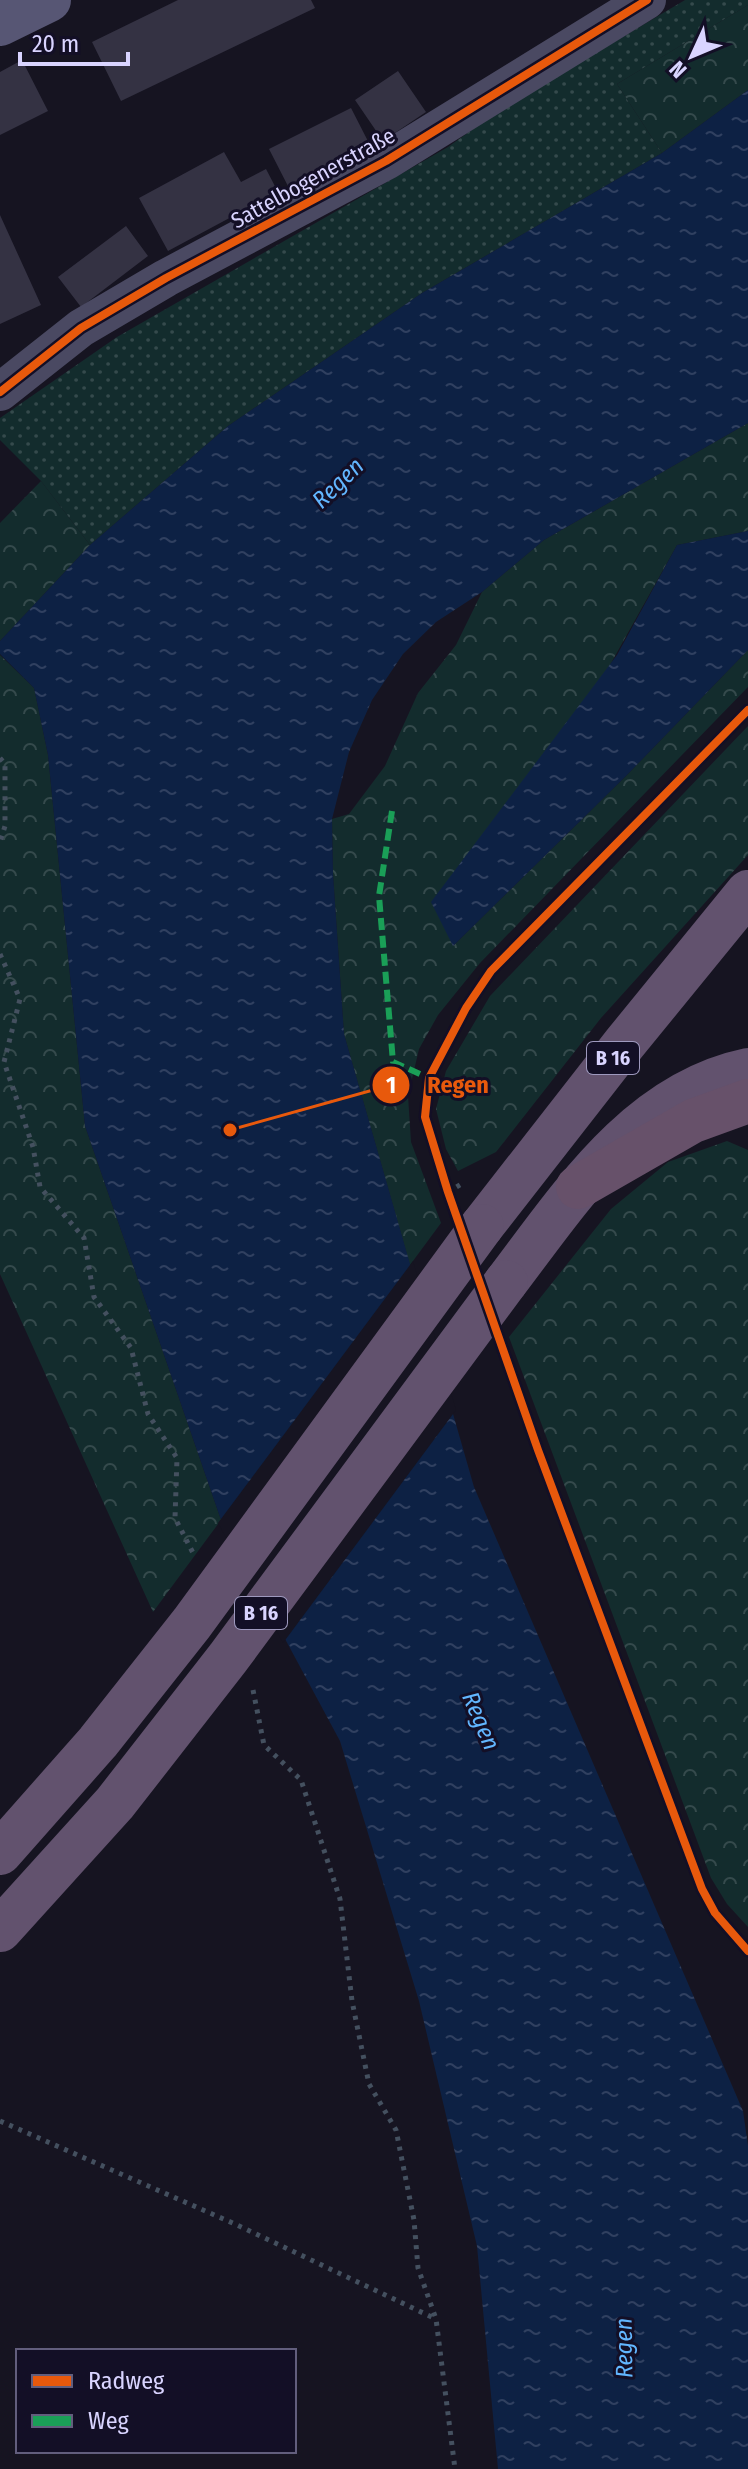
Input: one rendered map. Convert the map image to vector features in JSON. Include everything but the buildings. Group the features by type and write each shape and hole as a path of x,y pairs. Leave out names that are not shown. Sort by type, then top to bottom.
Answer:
{"highway":[{"name":"B 16","path":"0,1853 98,1742 192,1623 482,1226 748,892"},
{"name":"B 16","path":"0,1930 115,1803 228,1658 578,1187 620,1143 661,1108 731,1073 748,1070"},
{"path":"578,1187 693,1121 748,1101"}],"main road":[{"path":"0,24 49,0"}],"street":[{"name":"Sattelbogenerstraße","path":"0,392 81,328 166,278 386,161 647,0"}],"path":[{"path":"0,758 5,764 5,826 0,842"},
{"path":"0,954 20,999 4,1062 33,1147 40,1187 84,1238 94,1297 131,1348 148,1414 177,1458 175,1518 198,1563"},
{"path":"252,1685 264,1745 301,1780 340,1899 352,2001 369,2084 396,2130 414,2220 418,2268 436,2319 455,2469"},
{"path":"0,2121 235,2224 436,2319"}],"green space":[{"path":"685,0 748,0 748,5 617,84 662,153 422,293 228,426 90,545 41,481 0,440 0,418 117,337 448,147 498,111"},
{"path":"748,5 748,90 662,153 617,84"},
{"path":"748,423 748,531 677,545 453,946 626,776 748,650 748,687 480,963 438,1015 419,1049 408,1096 411,1142 441,1223 410,1265 344,1034 332,819 349,814 385,766 418,693 456,645 482,592 544,540"},
{"path":"41,481 90,545 0,641 0,523"},
{"path":"0,655 34,688 48,755 85,1126 221,1520 153,1612 0,1274"},
{"path":"748,726 748,855 601,1018 496,1152 458,1171 446,1149 436,1109 446,1071 490,996"},
{"path":"727,1141 748,1150 748,1927 727,1904 711,1878 509,1337 611,1209 668,1162"}],"water":[{"path":"748,90 748,423 544,540 482,592 436,622 403,654 372,700 349,752 332,819 344,1034 474,1487 743,2111 748,2146 748,2469 498,2469 477,2246 419,2001 340,1741 221,1520 85,1126 48,755 34,688 0,654 0,641 90,545 228,426 422,293 662,153"},
{"path":"748,531 748,650 626,776 453,946 431,902 617,655 677,545"}],"pier":[{"path":"413,1261 456,1410 283,1643 218,1523"}],"marked path":[{"path":"392,811 379,896 393,1062 429,1078"}],"cycle path":[{"path":"0,392 81,328 166,278 386,161 647,0"},
{"path":"748,710 491,971 466,1008 429,1078 425,1117 538,1450 702,1889 715,1913 748,1951"}],"place":[{"name":"Regen","path":"230,1130"}]}
